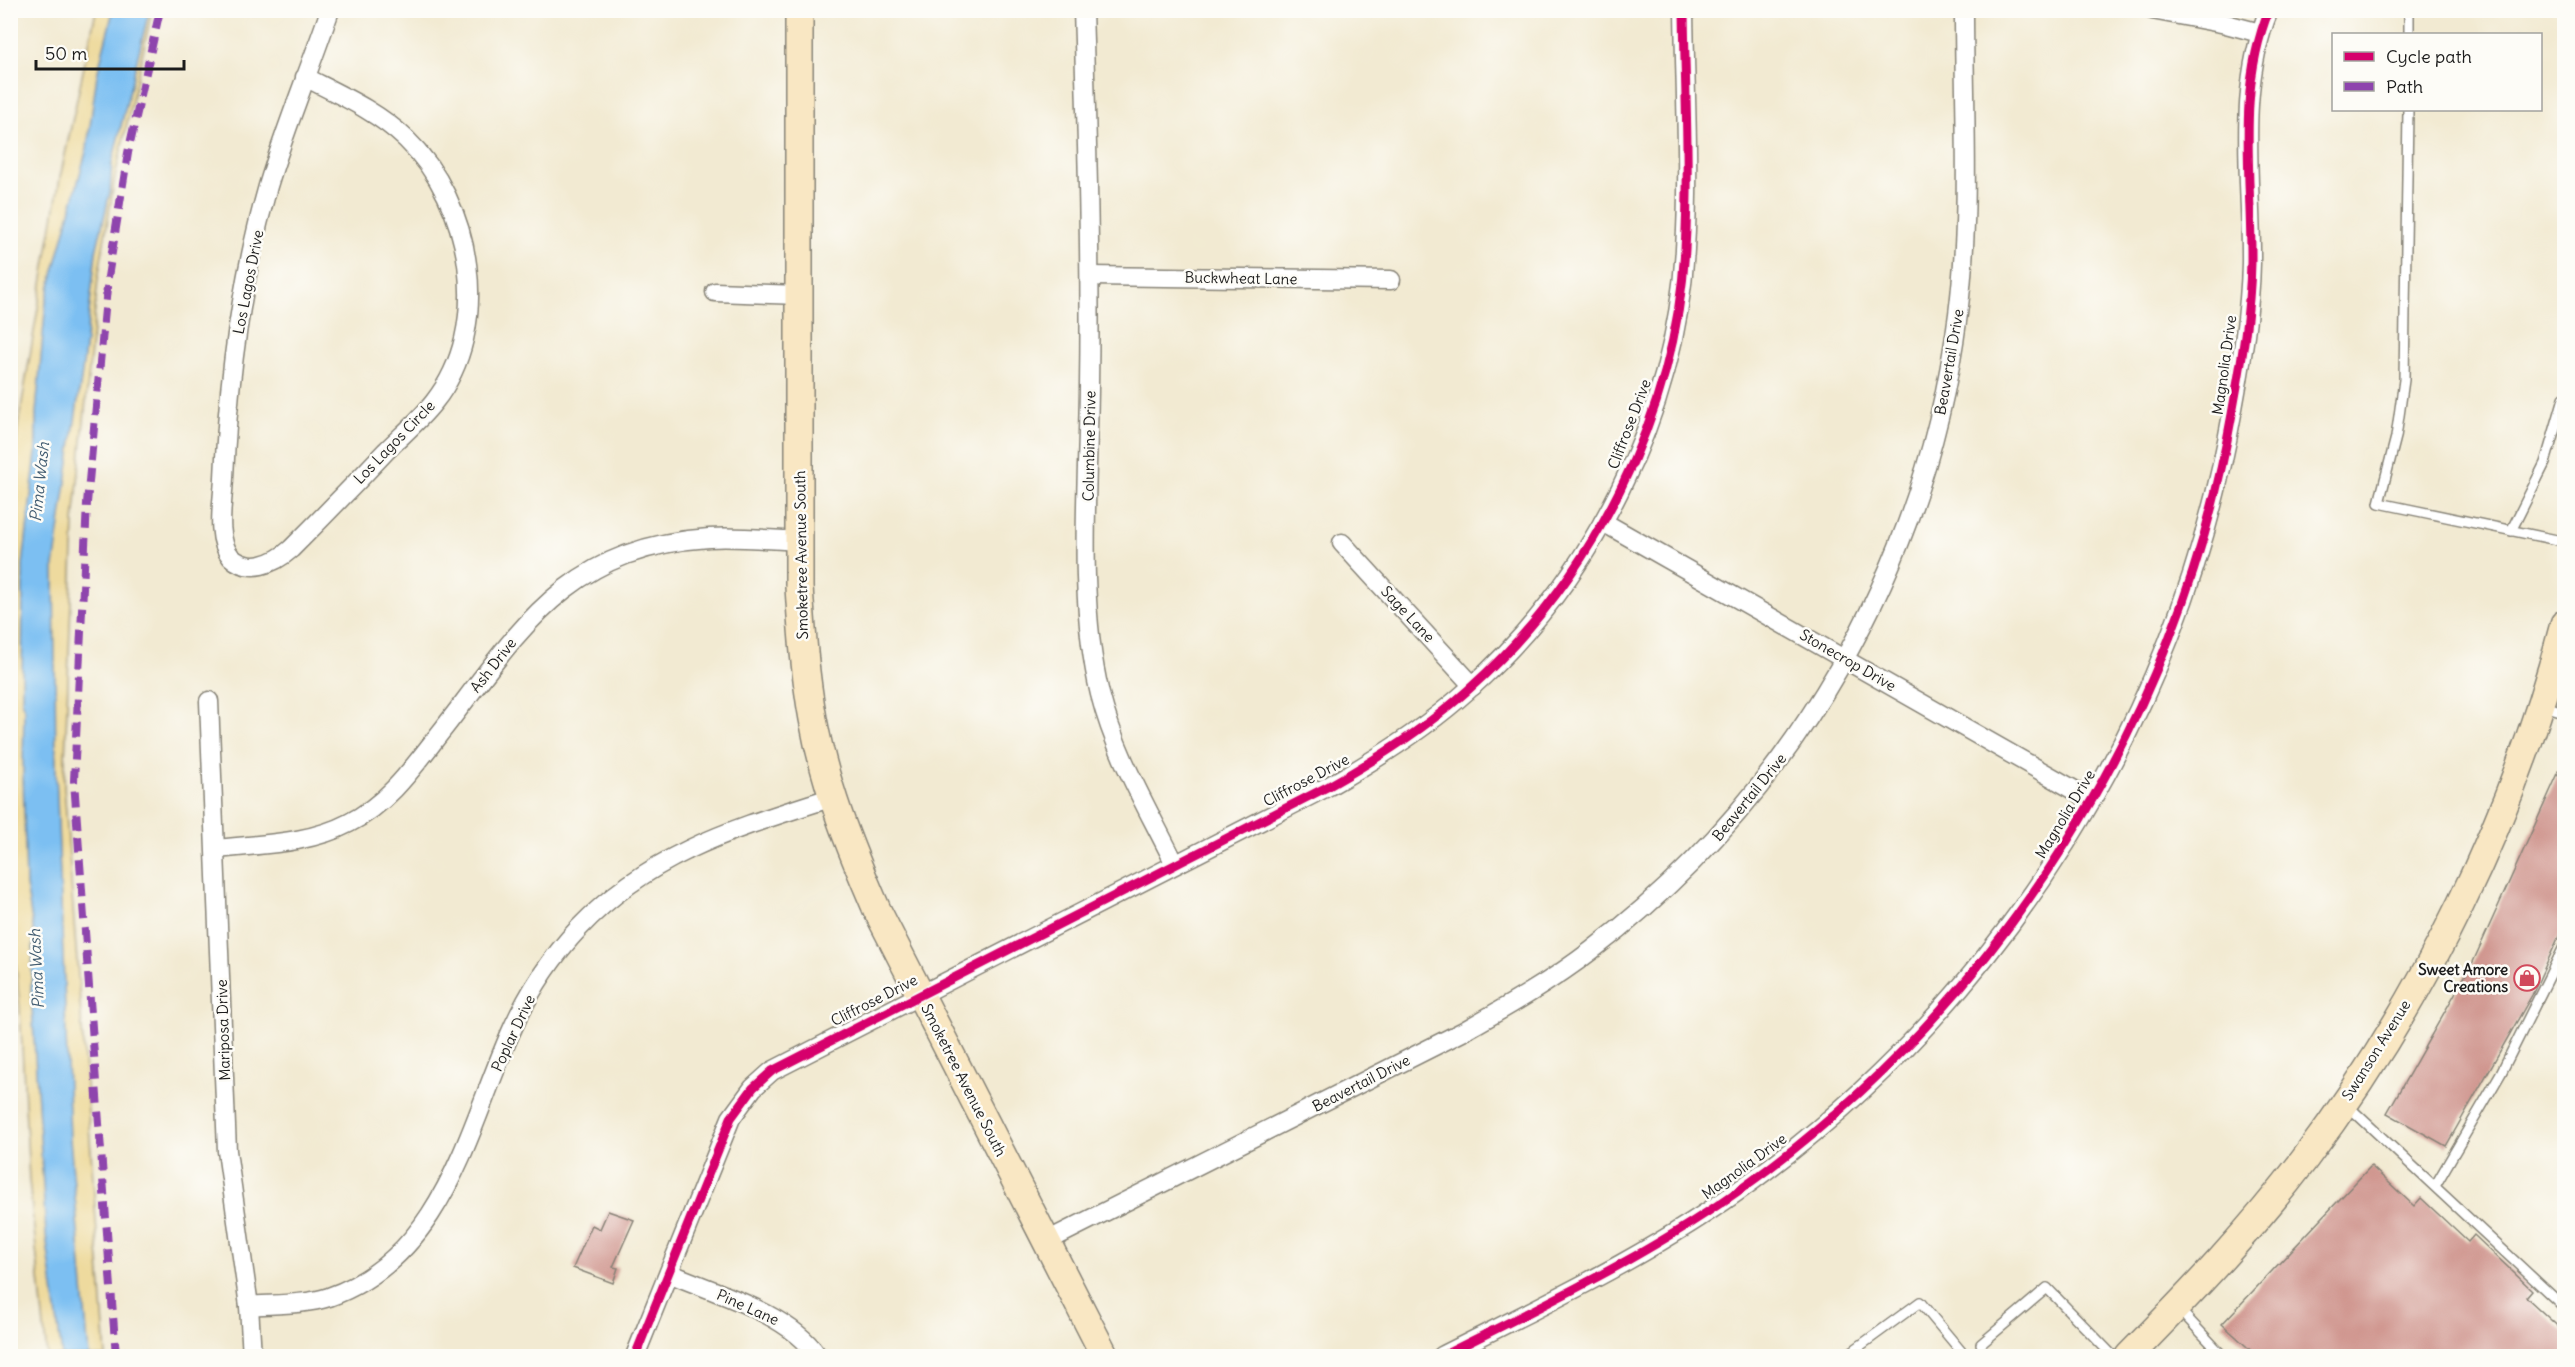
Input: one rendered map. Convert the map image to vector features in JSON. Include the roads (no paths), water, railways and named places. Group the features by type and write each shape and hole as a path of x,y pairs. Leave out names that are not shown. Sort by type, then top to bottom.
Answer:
{"street":[{"name":"Los Lagos Drive","path":"235,561 225,549 222,537 226,430 238,326 251,256 268,188 330,10"},
{"name":"Smoketree Avenue South","path":"799,10 799,587 803,654 813,720 833,797 851,849 877,910 1105,1356"},
{"name":"Columbine Drive","path":"1083,10 1090,276 1087,594 1093,662 1101,696 1119,751 1175,864"},
{"name":"Cliffrose Drive","path":"635,1356 725,1130 737,1108 753,1088 782,1064 1329,786 1378,758 1424,726 1473,686 1544,609 1577,564 1603,522 1631,465 1652,413 1668,359 1679,304 1686,249 1684,10"},
{"name":"Beavertail Drive","path":"1047,1241 1464,1031 1529,993 1591,951 1650,903 1705,850 1755,794 1800,733 1846,659 1875,602 1905,532 1929,461 1947,387 1959,313 1964,237 1964,10"},
{"path":"2152,10 2260,33"},
{"name":"Magnolia Drive","path":"1442,1356 1585,1284 1671,1236 1752,1182 1829,1120 1900,1054 1966,981 2026,904 2092,800 2127,736 2166,647 2199,554 2224,460 2241,364 2251,266 2248,92 2260,33 2269,10"},
{"name":"Los Lagos Circle","path":"235,561 256,566 287,553 435,402 452,370 466,319 469,283 465,248 455,213 440,181 418,152 393,127 363,107 305,77"},
{"name":"Buckwheat Lane","path":"1090,276 1391,280"},
{"path":"715,292 800,295"},
{"name":"Stonecrop Drive","path":"1603,522 2092,800"},
{"name":"Ash Drive","path":"216,849 314,836 348,824 373,809 404,779 528,620 569,585 598,568 648,548 691,539 712,537 800,541"},
{"name":"Sage Lane","path":"1342,543 1473,686"},
{"name":"Swanson Avenue","path":"2129,1356 2217,1266 2304,1160 2382,1047 2449,927 2506,802 2552,709 2565,624"},
{"name":"Mariposa Drive","path":"209,701 227,1151 249,1306 252,1356"},
{"name":"Poplar Drive","path":"249,1306 313,1301 329,1297 374,1274 412,1241 441,1200 524,1004 559,952 601,906 651,868 678,852 735,828 833,797"},
{"name":"Pine Lane","path":"669,1273 781,1322 801,1336 817,1355"}],"lane":[{"path":"2409,10 2409,33"},
{"path":"2408,111 2404,380 2397,436 2379,503 2511,531 2558,540 2565,539"},
{"path":"2511,531 2545,463 2565,398"},
{"path":"2435,1186 2501,1073 2565,947"},
{"path":"2344,1102 2565,1307"},
{"path":"1981,1344 2047,1288 2113,1356"},
{"path":"1846,1356 1920,1302 1965,1356"},
{"path":"2177,1307 2223,1356"}],"water":[{"name":"Pima Wash","path":"113,11 149,11 112,163 110,192 96,252 83,365 54,566 56,771 70,1139 89,1356 62,1356 46,1235 31,990 34,933 26,885 24,708 22,703 23,565 36,453 36,413 46,301 87,148 97,75"}],"place":[{"name":"Sweet Amore Creations","path":"2527,978"}]}
